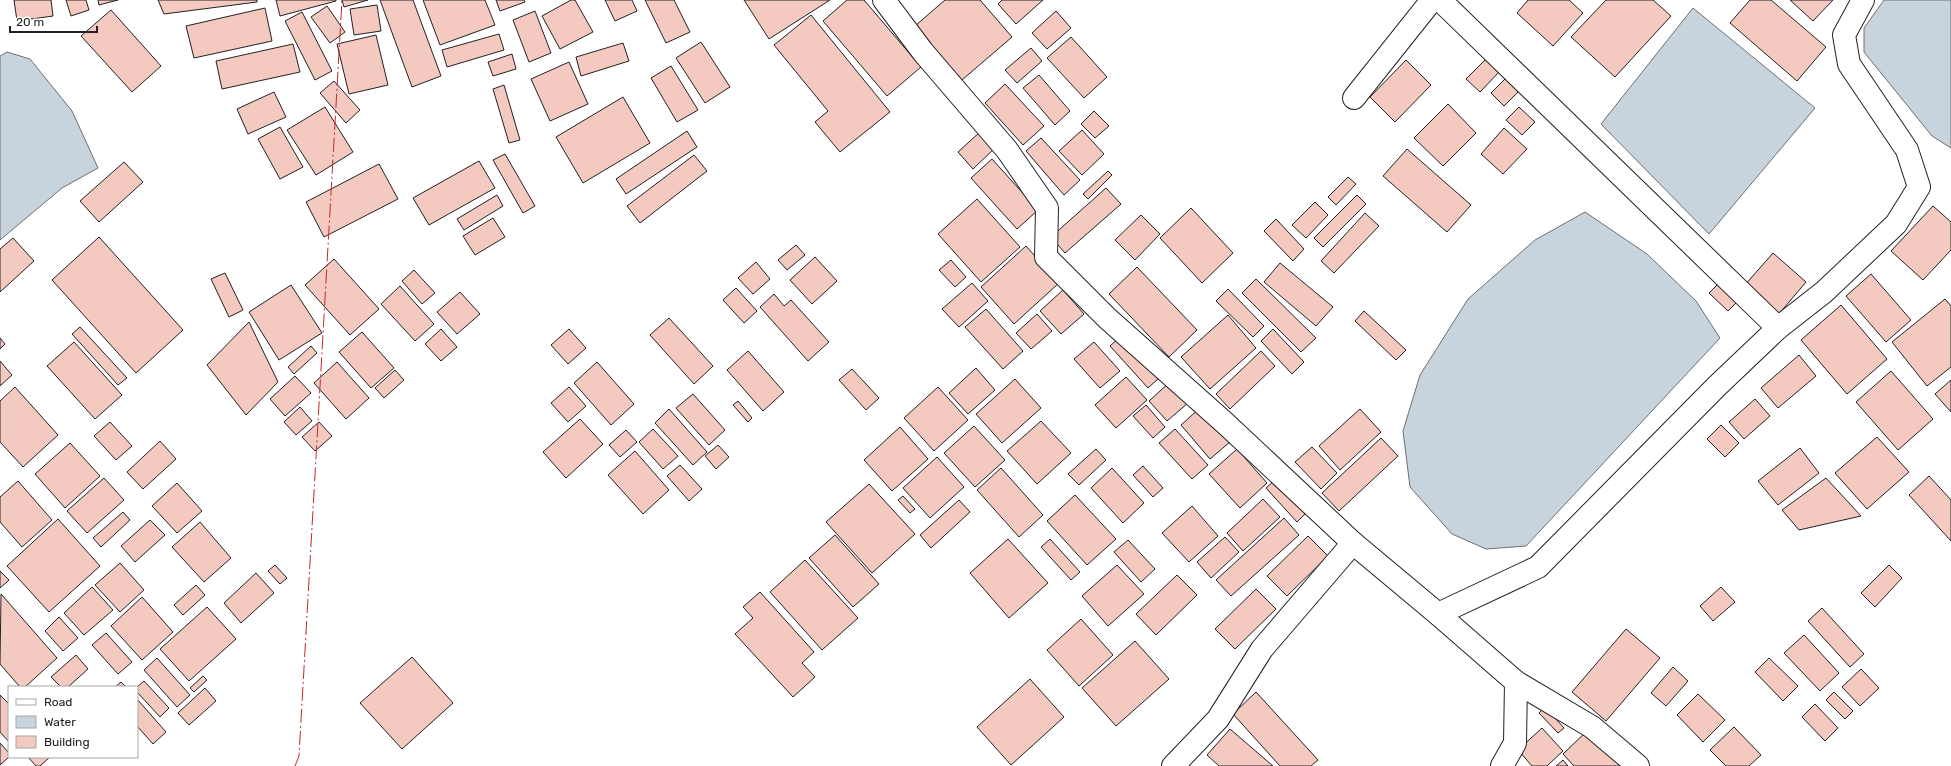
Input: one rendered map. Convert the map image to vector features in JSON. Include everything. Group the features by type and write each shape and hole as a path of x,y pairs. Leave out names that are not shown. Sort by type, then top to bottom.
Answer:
{"street":[{"path":"884,0 923,52 1007,150 1047,208 1046,257 1107,318 1226,424 1353,542 1516,682 1592,728 1638,766"},
{"path":"1354,98 1432,0"},
{"path":"1440,0 1778,328"},
{"path":"1438,614 1538,567 1717,386 1778,328 1824,292 1896,224 1919,187 1906,150 1850,64 1844,35 1863,0"},
{"path":"1173,766 1218,718 1262,650 1353,542"},
{"path":"1502,766 1515,743 1516,682"}],"water":[{"path":"1884,0 1951,0 1951,148 1932,136 1864,52 1864,28"},
{"path":"1693,8 1815,108 1709,234 1601,124"},
{"path":"7,52 30,59 72,111 98,168 62,188 0,240 0,56"},
{"path":"1585,212 1647,254 1696,301 1720,338 1526,546 1486,549 1452,534 1410,487 1403,431 1420,375 1468,299 1535,240"}],"building":[{"path":"14,0 51,0 53,16 17,21"},
{"path":"66,0 86,0 89,10 71,16"},
{"path":"98,0 118,0 99,5"},
{"path":"158,0 257,0 257,2 164,14"},
{"path":"276,0 336,0 336,1 280,16"},
{"path":"342,0 368,0 344,7"},
{"path":"380,0 413,0 441,76 412,87"},
{"path":"423,0 485,0 495,25 440,45"},
{"path":"496,0 524,0 525,2 500,11"},
{"path":"571,0 575,0 593,32 560,49 542,16"},
{"path":"605,0 632,0 637,11 615,21"},
{"path":"645,0 674,0 690,32 666,43"},
{"path":"744,0 830,0 769,39"},
{"path":"847,0 864,0 921,67 887,96 823,21"},
{"path":"945,0 980,0 1012,37 962,80 915,26"},
{"path":"1002,0 1043,0 1016,24 998,4"},
{"path":"1528,0 1569,0 1583,13 1553,46 1517,13"},
{"path":"1606,0 1653,0 1671,16 1615,77 1571,37"},
{"path":"1750,0 1771,0 1826,47 1797,81 1730,23"},
{"path":"1790,0 1833,0 1813,21"},
{"path":"377,5 381,31 354,35 350,9"},
{"path":"327,6 345,32 330,43 311,17"},
{"path":"265,8 272,41 194,58 186,26"},
{"path":"111,10 161,66 132,92 81,36"},
{"path":"535,11 551,53 529,62 513,20"},
{"path":"1056,11 1071,28 1047,49 1032,33"},
{"path":"302,12 332,71 315,80 285,21"},
{"path":"811,15 890,112 840,152 815,122 828,111 774,45"},
{"path":"499,34 504,50 447,67 442,50"},
{"path":"376,35 388,85 349,94 337,44"},
{"path":"1071,37 1107,77 1084,98 1047,58"},
{"path":"701,42 730,87 705,103 676,58"},
{"path":"623,43 629,61 581,76 576,57"},
{"path":"293,44 300,72 222,89 216,61"},
{"path":"1031,48 1042,61 1017,83 1005,70"},
{"path":"512,54 516,69 493,76 488,62"},
{"path":"1487,58 1500,71 1480,92 1466,79"},
{"path":"1406,60 1431,85 1395,122 1370,97"},
{"path":"569,62 588,104 550,121 531,79"},
{"path":"671,66 698,110 677,122 651,78"},
{"path":"1039,75 1070,111 1055,125 1023,88"},
{"path":"1507,77 1520,90 1504,106 1491,93"},
{"path":"334,81 360,110 346,123 320,93"},
{"path":"1005,84 1044,126 1023,145 985,103"},
{"path":"504,85 520,140 509,143 493,89"},
{"path":"274,92 286,117 248,134 237,109"},
{"path":"623,97 650,143 583,183 556,137"},
{"path":"1448,104 1476,133 1443,166 1414,138"},
{"path":"325,107 353,152 316,175 287,130"},
{"path":"1519,107 1535,122 1522,135 1506,120"},
{"path":"1094,111 1109,126 1095,138 1081,124"},
{"path":"280,127 303,167 280,179 258,139"},
{"path":"1504,128 1527,149 1503,174 1481,154"},
{"path":"1082,130 1104,154 1082,175 1059,151"},
{"path":"687,131 697,147 626,194 616,179"},
{"path":"981,131 995,148 973,169 958,152"},
{"path":"1041,138 1080,180 1064,195 1026,151"},
{"path":"1407,149 1471,205 1447,232 1383,176"},
{"path":"505,154 535,206 523,213 493,160"},
{"path":"694,155 707,171 640,223 627,206"},
{"path":"992,159 1038,210 1017,229 971,178"},
{"path":"479,161 495,188 429,225 413,198"},
{"path":"124,162 143,182 99,222 80,201"},
{"path":"379,164 398,199 324,237 306,202"},
{"path":"1108,171 1112,175 1088,199 1083,194"},
{"path":"1348,177 1356,184 1336,205 1328,197"},
{"path":"1106,188 1121,204 1065,253 1051,237"},
{"path":"497,195 503,206 464,230 457,219"},
{"path":"1357,195 1366,204 1323,247 1314,238"},
{"path":"977,199 1020,247 981,282 938,234"},
{"path":"1315,202 1328,215 1306,238 1292,225"},
{"path":"1933,206 1951,222 1951,250 1923,280 1891,251"},
{"path":"1191,208 1233,253 1202,283 1160,238"},
{"path":"1365,213 1379,226 1334,273 1321,261"},
{"path":"1141,215 1160,234 1135,260 1115,240"},
{"path":"493,218 505,237 475,255 463,236"},
{"path":"1276,219 1304,249 1293,261 1264,231"},
{"path":"99,237 183,330 136,373 52,280"},
{"path":"13,238 34,261 0,292 0,249"},
{"path":"796,245 805,255 787,270 778,260"},
{"path":"1026,246 1059,283 1014,324 981,287"},
{"path":"1773,253 1806,282 1778,315 1744,286"},
{"path":"815,257 837,281 812,304 790,280"},
{"path":"334,259 379,309 350,335 305,285"},
{"path":"951,260 966,277 955,287 939,270"},
{"path":"756,262 770,279 753,294 738,278"},
{"path":"1280,263 1333,307 1316,326 1264,282"},
{"path":"1137,267 1197,330 1169,357 1109,294"},
{"path":"414,270 435,293 422,304 402,281"},
{"path":"225,273 243,310 229,317 211,279"},
{"path":"1871,274 1911,320 1886,342 1846,296"},
{"path":"1256,279 1316,338 1301,352 1242,293"},
{"path":"1721,281 1740,299 1728,311 1709,293"},
{"path":"972,283 988,301 959,327 942,309"},
{"path":"291,285 322,333 279,360 249,312"},
{"path":"400,286 434,324 415,341 381,304"},
{"path":"736,288 757,311 744,323 723,300"},
{"path":"1228,289 1264,326 1253,337 1216,301"},
{"path":"1063,290 1084,314 1061,334 1040,311"},
{"path":"460,292 480,314 457,334 437,312"},
{"path":"774,294 784,306 791,300 829,342 808,361 760,307"},
{"path":"1945,299 1951,306 1951,367 1927,386 1892,342"},
{"path":"1841,305 1887,359 1847,394 1801,340"},
{"path":"986,309 1023,351 1003,369 965,327"},
{"path":"1364,311 1406,350 1396,360 1355,321"},
{"path":"1037,314 1052,331 1031,349 1016,333"},
{"path":"1228,315 1256,348 1210,389 1181,357"},
{"path":"669,318 713,366 694,384 650,335"},
{"path":"249,322 278,382 246,415 207,365"},
{"path":"80,327 127,378 118,385 72,334"},
{"path":"441,329 457,347 441,361 425,344"},
{"path":"569,329 586,348 568,364 551,345"},
{"path":"1273,329 1304,362 1292,374 1261,341"},
{"path":"362,332 394,368 371,388 339,352"},
{"path":"1121,336 1159,378 1148,388 1110,346"},
{"path":"0,338 5,344 0,349"},
{"path":"74,342 122,395 95,419 47,366"},
{"path":"1094,342 1120,371 1100,388 1074,359"},
{"path":"311,346 317,353 294,374 288,367"},
{"path":"748,351 784,392 763,411 727,370"},
{"path":"1261,351 1275,366 1230,409 1216,394"},
{"path":"1799,355 1816,376 1778,408 1761,388"},
{"path":"0,361 12,375 0,386"},
{"path":"337,362 369,398 346,419 314,383"},
{"path":"597,362 634,404 611,425 574,383"},
{"path":"976,368 995,390 968,414 949,393"},
{"path":"852,369 879,398 866,410 839,380"},
{"path":"395,370 404,380 384,398 375,388"},
{"path":"1891,371 1933,419 1898,450 1856,402"},
{"path":"295,376 311,393 285,416 270,399"},
{"path":"1126,377 1147,400 1116,428 1095,405"},
{"path":"1015,379 1041,408 1002,443 976,414"},
{"path":"1951,380 1951,412 1935,394"},
{"path":"1170,382 1188,403 1167,421 1149,401"},
{"path":"15,387 58,435 23,467 0,442 0,401"},
{"path":"569,387 586,406 568,422 551,403"},
{"path":"938,387 968,420 934,451 904,418"},
{"path":"693,394 725,430 709,445 676,408"},
{"path":"1755,399 1770,416 1744,439 1729,422"},
{"path":"738,401 752,418 748,422 733,405"},
{"path":"1146,405 1165,427 1153,438 1133,416"},
{"path":"300,407 312,421 296,435 284,422"},
{"path":"1201,407 1231,441 1210,459 1181,425"},
{"path":"669,409 707,452 693,465 655,423"},
{"path":"1360,409 1381,432 1340,470 1319,446"},
{"path":"580,419 603,444 566,478 543,452"},
{"path":"1041,421 1071,453 1037,484 1007,451"},
{"path":"110,422 132,446 116,460 94,436"},
{"path":"319,422 332,436 315,451 302,437"},
{"path":"1721,425 1739,443 1725,457 1707,439"},
{"path":"974,426 1005,460 975,487 944,453"},
{"path":"900,427 928,459 892,491 864,460"},
{"path":"653,429 678,456 663,469 639,442"},
{"path":"1175,429 1208,465 1192,479 1159,443"},
{"path":"626,430 637,442 620,457 609,445"},
{"path":"1877,437 1909,472 1867,509 1835,473"},
{"path":"1381,438 1398,456 1339,511 1322,493"},
{"path":"160,441 176,459 143,489 127,472"},
{"path":"70,443 100,476 65,508 35,474"},
{"path":"718,445 729,457 716,469 705,456"},
{"path":"1312,447 1337,473 1321,489 1295,462"},
{"path":"1800,448 1819,473 1778,505 1758,481"},
{"path":"1096,449 1106,460 1079,485 1068,474"},
{"path":"1237,449 1267,483 1240,508 1209,474"},
{"path":"635,451 669,490 643,514 608,475"},
{"path":"937,457 964,487 930,518 903,488"},
{"path":"680,465 702,489 689,501 667,476"},
{"path":"1143,466 1163,488 1153,497 1133,475"},
{"path":"1001,468 1043,515 1019,537 977,490"},
{"path":"1112,468 1144,503 1123,523 1091,488"},
{"path":"1929,476 1951,500 1951,541 1909,495"},
{"path":"104,478 124,500 87,533 67,511"},
{"path":"1826,478 1861,516 1799,530 1782,510"},
{"path":"1276,479 1306,513 1297,522 1266,488"},
{"path":"18,481 52,520 22,547 0,522 0,497"},
{"path":"177,483 202,511 177,533 152,506"},
{"path":"869,484 915,534 872,573 826,522"},
{"path":"1075,495 1116,539 1087,565 1047,521"},
{"path":"903,496 915,509 910,513 898,500"},
{"path":"1263,499 1280,517 1243,551 1227,533"},
{"path":"959,500 970,512 931,548 920,535"},
{"path":"1192,506 1218,536 1189,562 1162,533"},
{"path":"123,512 130,520 101,547 93,538"},
{"path":"1284,518 1299,535 1231,596 1216,580"},
{"path":"58,519 100,566 49,612 7,566"},
{"path":"150,520 165,535 135,562 121,546"},
{"path":"200,522 231,558 204,582 172,547"},
{"path":"835,535 879,584 853,607 809,558"},
{"path":"1308,536 1328,556 1287,596 1267,576"},
{"path":"1225,537 1239,552 1211,578 1197,562"},
{"path":"1008,539 1048,583 1009,618 970,573"},
{"path":"1050,539 1080,572 1071,580 1041,547"},
{"path":"1128,540 1155,569 1141,582 1114,552"},
{"path":"805,560 858,618 822,650 770,592"},
{"path":"120,563 144,590 120,612 95,585"},
{"path":"275,565 287,578 280,584 268,571"},
{"path":"1117,565 1144,594 1108,626 1082,596"},
{"path":"1889,565 1902,578 1875,607 1861,593"},
{"path":"0,571 9,580 0,588"},
{"path":"256,573 274,593 241,623 224,603"},
{"path":"1177,575 1197,595 1156,635 1136,614"},
{"path":"196,585 205,595 183,615 174,605"},
{"path":"92,587 113,610 84,635 64,613"},
{"path":"1721,587 1735,602 1713,621 1700,606"},
{"path":"1256,589 1276,609 1235,649 1215,629"},
{"path":"760,592 814,652 802,663 815,677 793,697 735,634 753,618 743,607"},
{"path":"1,594 57,658 26,686 19,686 0,664"},
{"path":"142,597 173,632 142,660 111,626"},
{"path":"207,607 236,639 189,681 160,649"},
{"path":"1822,608 1864,654 1850,667 1808,621"},
{"path":"59,617 78,638 63,651 45,631"},
{"path":"1081,619 1113,655 1079,686 1047,650"},
{"path":"1626,629 1660,658 1606,721 1572,692"},
{"path":"106,633 132,662 118,674 92,645"},
{"path":"1804,635 1839,673 1820,691 1784,653"},
{"path":"1135,641 1169,679 1116,726 1082,688"},
{"path":"76,655 88,669 69,686 60,686 51,677"},
{"path":"412,657 453,703 402,749 360,703"},
{"path":"157,658 190,695 177,707 144,670"},
{"path":"1769,658 1798,686 1783,701 1755,672"},
{"path":"1673,667 1688,681 1666,706 1651,693"},
{"path":"1861,669 1879,688 1860,706 1842,687"},
{"path":"203,676 207,680 194,692 190,688"},
{"path":"1030,679 1064,717 1011,765 977,727"},
{"path":"144,681 169,708 160,717 138,693 138,686"},
{"path":"121,682 125,686 116,686"},
{"path":"205,688 216,701 189,725 178,713"},
{"path":"1256,692 1318,760 1311,766 1280,766 1233,714"},
{"path":"1834,692 1853,711 1845,719 1826,700"},
{"path":"1698,694 1725,720 1703,742 1677,715"},
{"path":"0,695 8,703 8,741 0,732"},
{"path":"138,700 166,732 153,744 138,727"},
{"path":"1815,704 1838,728 1825,741 1802,717"},
{"path":"1545,707 1564,728 1558,733 1539,713"},
{"path":"1734,727 1761,755 1749,766 1726,766 1710,750"},
{"path":"1542,728 1563,751 1547,766 1532,766 1518,750"},
{"path":"1230,729 1273,766 1219,766 1207,755"},
{"path":"1588,730 1620,766 1574,766 1563,754"},
{"path":"0,743 8,752 8,758 0,765"},
{"path":"29,758 49,758 40,766 36,766"},
{"path":"1563,760 1568,766 1556,766"}],"power":[{"path":"295,766 299,756 342,0"}]}
